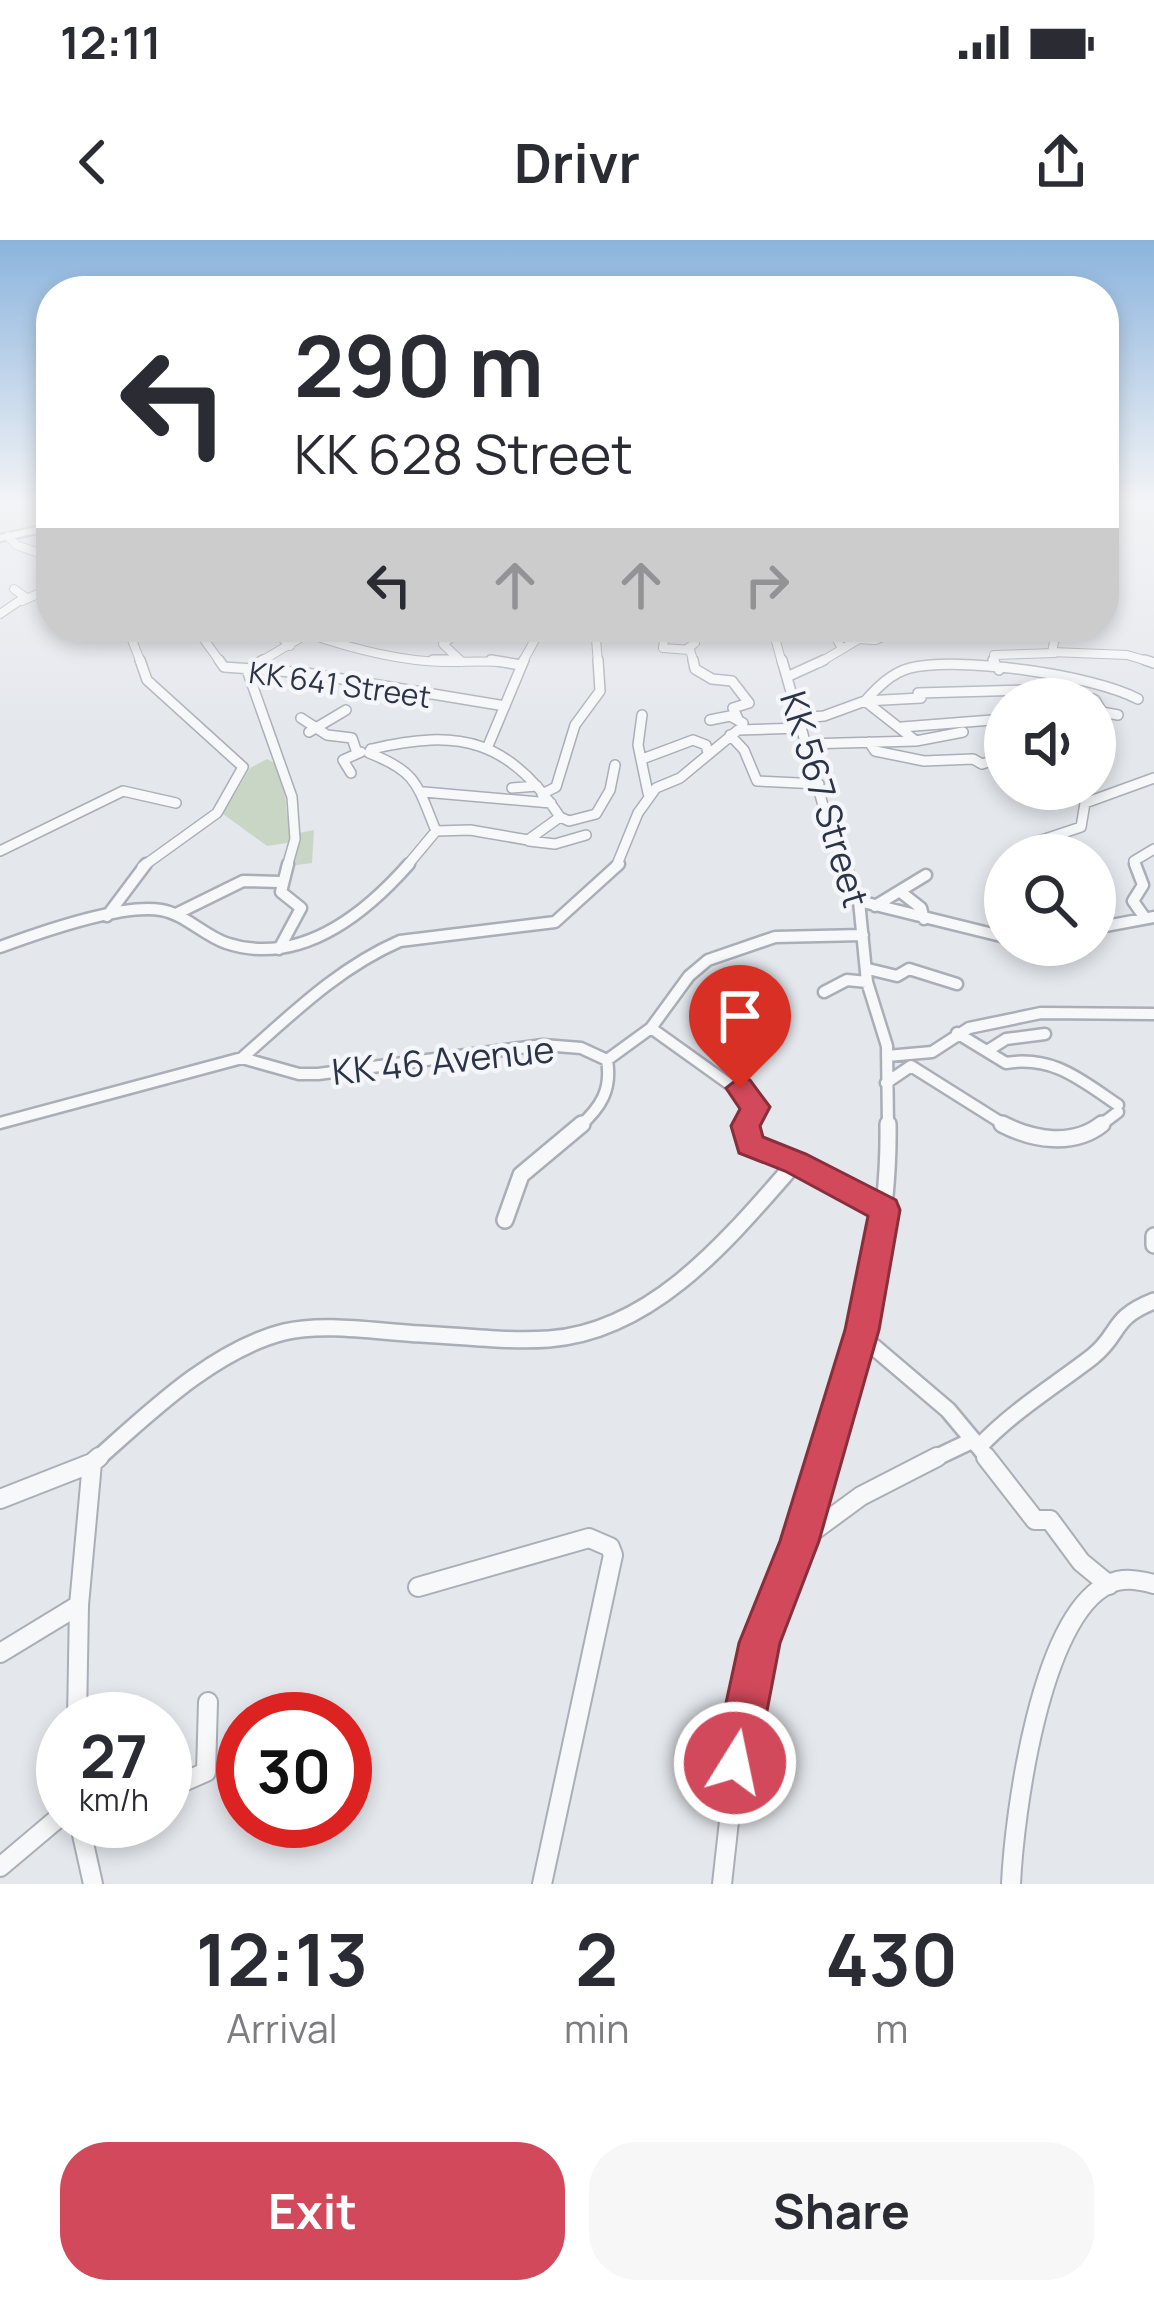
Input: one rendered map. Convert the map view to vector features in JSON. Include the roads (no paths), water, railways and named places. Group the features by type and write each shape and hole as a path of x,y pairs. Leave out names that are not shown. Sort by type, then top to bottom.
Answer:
{"street":[{"path":"14,589 24,593 22,601"},
{"path":"0,614 36,595"},
{"path":"107,916 142,867 217,813 243,767 147,680 133,642"},
{"name":"KK 641 Street","path":"205,642 220,664 247,670 306,673 506,706"},
{"path":"286,642 290,646"},
{"path":"278,950 301,908 280,892 295,847 292,794 264,703 247,670 296,642"},
{"path":"336,642 461,662 474,658 520,665"},
{"path":"444,642 461,662"},
{"path":"488,746 532,642"},
{"path":"424,792 543,794 556,787 575,725 600,691 596,642"},
{"path":"664,642 663,648 688,649 695,642"},
{"name":"KK 567 Street","path":"722,1884 739,1731 759,1643 800,1541 860,1336 889,1186 887,1056 867,976 863,935 867,903 828,823 777,642"},
{"path":"838,642 841,647"},
{"path":"789,676 813,668 852,642"},
{"path":"1052,642 1049,650 1055,653"},
{"path":"688,649 695,669 712,679 732,682 748,700 733,708 738,719"},
{"path":"999,670 994,655 1127,655 1154,663"},
{"path":"865,700 890,677 919,667 1070,675 1120,688 1138,699"},
{"path":"802,730 865,700 984,691"},
{"path":"865,700 916,741"},
{"path":"311,731 346,710"},
{"path":"0,1123 242,1058 321,989 379,949 400,941 555,922 620,863 649,793 645,758 638,745 642,716"},
{"path":"301,718 311,731 352,738 365,751 408,767 424,792 436,831"},
{"path":"710,720 738,719 755,728"},
{"path":"902,727 984,720"},
{"path":"649,793 680,778 730,735 755,728 802,730 869,742 916,741 963,732"},
{"path":"730,735 744,750 757,782 819,784"},
{"path":"351,773 343,760 365,751 426,740 488,746 518,760 560,818 569,821 596,814 610,790 615,764"},
{"path":"645,758 693,740 706,745 708,753"},
{"path":"869,742 875,751 925,761 984,763"},
{"path":"1060,834 1081,827 1085,803 1097,794 1154,778"},
{"path":"512,788 543,794"},
{"path":"0,851 123,790 176,803"},
{"path":"528,840 560,818"},
{"path":"436,831 470,830 555,844 586,835"},
{"path":"0,947 57,926 153,908 176,914 217,940 252,950 278,950 334,929 396,882 436,831"},
{"path":"1154,849 1134,861 1142,884 1133,901 1145,915 1154,900"},
{"path":"924,919 921,908 900,888 926,875"},
{"path":"176,914 243,881 280,882"},
{"path":"867,903 902,893"},
{"path":"867,903 984,932"},
{"path":"505,1220 515,1181 603,1102 612,1075 607,1060 651,1028 689,976 708,960 776,937 863,935"},
{"path":"824,992 847,980 897,976 909,969 957,983"},
{"path":"887,1056 932,1052 956,1033 1041,1013 1154,1014"},
{"path":"651,1028 753,1100 756,1107 746,1126 750,1144 796,1162 885,1210"},
{"path":"886,1083 910,1066 1022,1136 1046,1142 1079,1139 1118,1109 1060,1066 1031,1060 1006,1063 956,1033"},
{"path":"987,1051 1006,1039 1045,1034"},
{"name":"KK 46 Avenue","path":"242,1058 299,1074 543,1045 581,1048 607,1060"},
{"path":"0,1499 92,1463 219,1364 284,1331 574,1339 608,1327 677,1285 722,1247 796,1162"},
{"path":"800,1541 831,1513 899,1474 976,1443 1096,1353 1126,1312 1154,1301"},
{"path":"860,1336 948,1410 1035,1520 1051,1520 1082,1562 1109,1585"},
{"path":"77,1692 79,1605 92,1463"},
{"path":"418,1587 589,1538 610,1547 613,1555 542,1884"},
{"path":"1011,1884 1020,1791 1047,1676 1084,1610 1109,1585 1134,1579 1154,1584"},
{"path":"0,1653 79,1605"},
{"path":"192,1778 206,1772 208,1702"},
{"path":"0,1867 36,1837"},
{"path":"86,1848 93,1884"}]}
